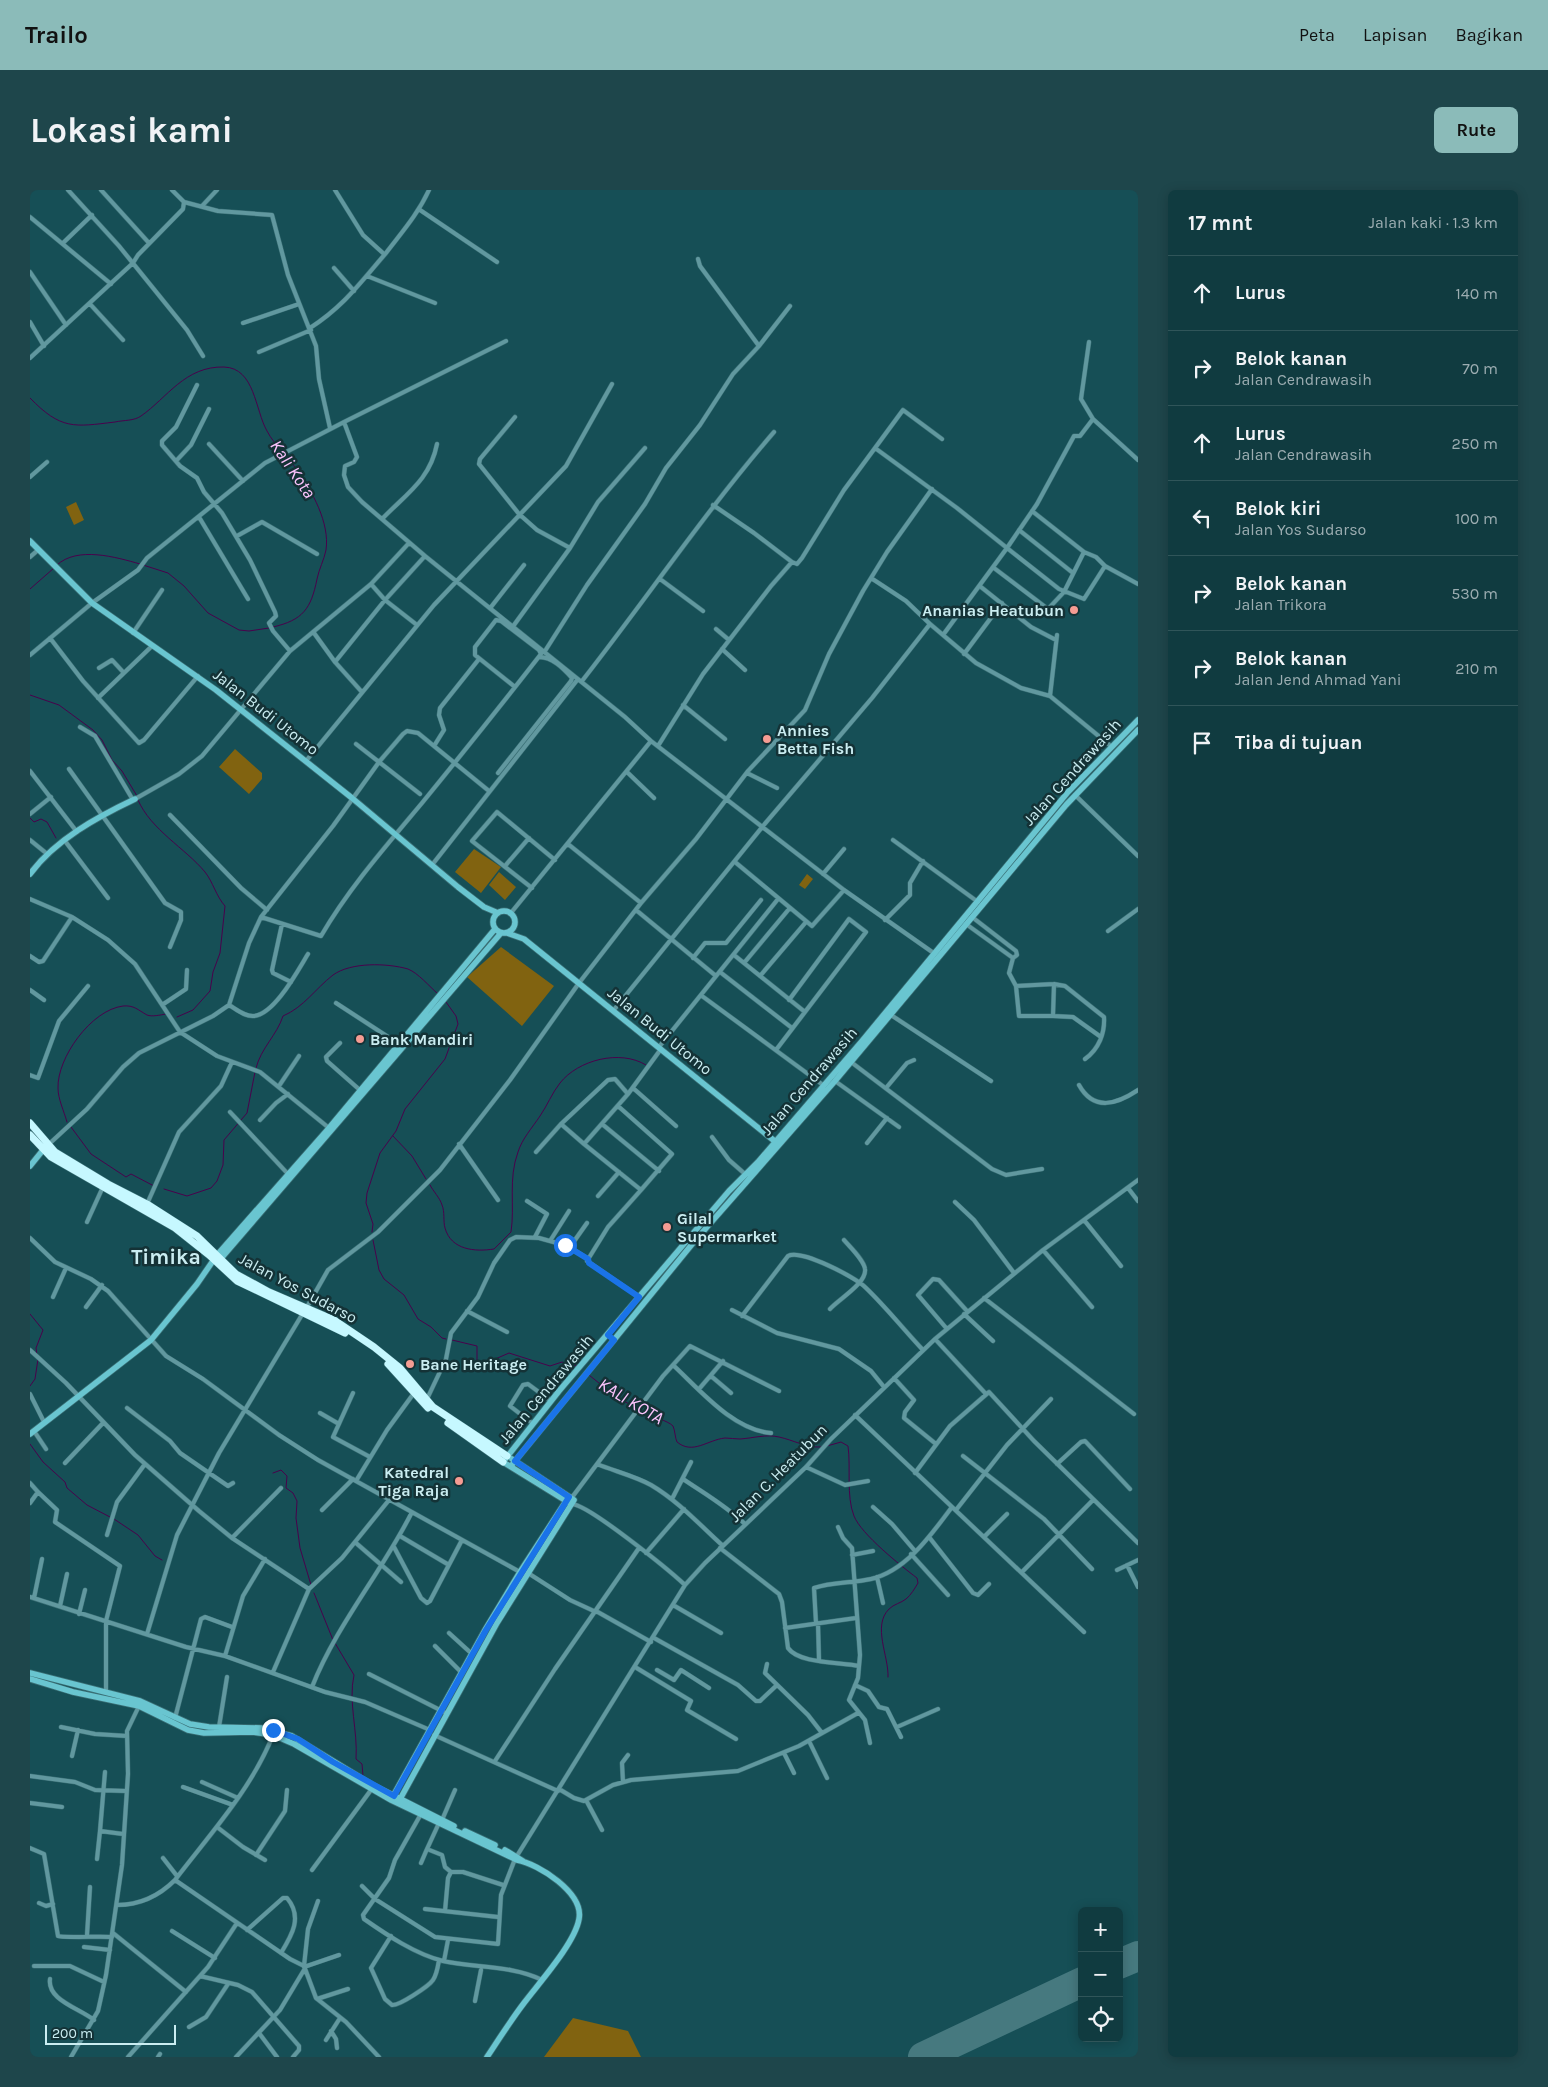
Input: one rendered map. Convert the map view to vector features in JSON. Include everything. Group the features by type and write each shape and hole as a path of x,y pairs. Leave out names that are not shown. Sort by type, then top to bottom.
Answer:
{"highway":[{"name":"Jalan Yos Sudarso","path":"30,1123 45,1148 147,1204 197,1236 216,1260"},
{"name":"Jalan Yos Sudarso","path":"30,1135 102,1189 159,1218 236,1274 305,1309 334,1320 374,1347 400,1368 431,1411 505,1459"},
{"name":"Jalan Yos Sudarso","path":"415,1391 505,1459"}],"main road":[{"name":"Jalan Budi Utomo","path":"30,541 51,565 92,603 198,676 352,798 484,907 498,913"},
{"name":"Jalan Cendrawasih","path":"513,1464 745,1174 778,1144 823,1085 978,902 1068,792 1138,720"},
{"name":"Jalan Cendrawasih","path":"505,1459 532,1423 639,1297 851,1062 1076,795 1137,732"},
{"path":"30,874 46,854 77,832 134,799"},
{"name":"Jalan Budi Utomo","path":"484,907 493,920"},
{"path":"32,1432 151,1340 288,1174 504,933 514,925 510,914 498,913 493,920 495,929"},
{"name":"Jalan Budi Utomo","path":"514,925 524,939 778,1144"},
{"path":"495,929 504,933"},
{"path":"216,1260 362,1092 399,1044 495,929"},
{"name":"Jalan Budi Utomo","path":"504,933 524,939"},
{"path":"30,1166 45,1148"},
{"path":"608,1335 614,1340"},
{"path":"559,1391 567,1396"},
{"name":"Jalan Yos Sudarso","path":"505,1459 571,1500"},
{"path":"399,1801 472,1654 571,1500"},
{"path":"443,1712 523,1572"},
{"path":"30,1673 74,1686 106,1691 140,1701 175,1718 209,1730 219,1727 261,1728 292,1736 392,1798"},
{"path":"30,1679 73,1692 139,1706 188,1730 246,1732 272,1736 294,1744 370,1790 399,1801 523,1861 542,1871 564,1887 577,1903 579,1911 579,1919 572,1936 487,2057"},
{"path":"392,1798 432,1733"},
{"path":"399,1801 421,1814 440,1822"}],"street":[{"path":"68,190 133,263 187,330 203,356"},
{"path":"101,190 150,243"},
{"path":"172,190 184,202 218,211 272,215 288,275 310,329 330,428"},
{"path":"202,206 217,190"},
{"path":"336,190 363,234 384,254"},
{"path":"259,352 310,329 342,305 420,210 429,190"},
{"path":"30,358 133,263 183,209 184,202"},
{"path":"420,210 497,262"},
{"path":"63,243 92,215"},
{"path":"30,217 110,284"},
{"path":"698,259 700,266 759,346"},
{"path":"334,268 354,291"},
{"path":"30,272 66,325"},
{"path":"367,276 435,304"},
{"path":"90,304 123,340"},
{"path":"244,323 300,304"},
{"path":"545,651 602,563 646,504 666,468 700,425 733,374 759,346 790,306"},
{"path":"30,322 44,346"},
{"path":"30,655 275,457 506,341"},
{"path":"1090,342 1081,399 1093,419 1138,460"},
{"path":"306,761 361,691 456,581 559,476 572,458 612,384"},
{"path":"197,385 176,427 162,441 162,445 176,461 197,478 204,492 215,504 237,536 275,612 276,616 270,621 273,631 290,651"},
{"path":"176,461 191,445 209,409"},
{"path":"713,506 797,564 840,495 903,410 942,439"},
{"path":"515,417 480,460 479,464 520,514 537,530 570,548"},
{"path":"943,635 981,587 1032,511 1074,436 1080,436 1093,419"},
{"path":"344,422 357,457 354,462 345,466 346,482 352,493 409,543 545,651 651,741 844,890 860,899 885,920 934,954"},
{"path":"432,865 660,578 713,506 774,432"},
{"path":"209,444 243,481"},
{"path":"382,518 427,474 434,460 437,444"},
{"path":"514,626 570,548 598,502 645,448"},
{"path":"875,448 932,489 1064,592 1085,598 1105,566"},
{"path":"30,477 47,462"},
{"path":"147,1634 172,1546 192,1504 209,1471 328,1270 378,1232 440,1170 510,1080 579,983 636,910 747,773 805,710 829,654 871,578 932,489"},
{"path":"1032,511 1084,552 1096,557 1105,566 1138,584"},
{"path":"199,517 248,599"},
{"path":"237,536 257,522 262,522 317,554"},
{"path":"1019,530 1073,573"},
{"path":"80,727 97,739 134,799 142,795 189,767 217,738 239,709 290,651 371,584 409,543"},
{"path":"30,557 38,550"},
{"path":"994,568 1046,609 1064,592 1084,552"},
{"path":"335,662 385,600 425,556"},
{"path":"658,746 682,705 722,649 792,562"},
{"path":"491,607 524,565"},
{"path":"660,578 703,611"},
{"path":"871,578 906,601 964,654 1016,686 1050,696 1112,746"},
{"path":"371,584 385,600 417,625"},
{"path":"981,587 1031,627 1056,637 1050,696"},
{"path":"133,633 162,590"},
{"path":"964,654 1002,603"},
{"path":"261,917 321,936 353,886 515,687 542,652 502,621 496,620 474,650 480,659 515,687"},
{"path":"613,1011 763,826 872,698 930,624"},
{"path":"716,629 729,640"},
{"path":"314,633 335,662 361,691"},
{"path":"50,638 98,698 139,743 144,740 198,676"},
{"path":"98,698 152,646"},
{"path":"722,649 745,670"},
{"path":"498,773 571,681 572,678 548,657 539,657"},
{"path":"434,746 444,730 438,715 440,708 480,659"},
{"path":"99,668 112,660 124,673"},
{"path":"682,705 724,739"},
{"path":"45,1148 87,1109 132,1058 148,1047 213,1016 229,1005 249,943 261,917 333,826 378,762 407,731 418,733 489,791"},
{"path":"510,914 651,741"},
{"path":"356,744 420,794"},
{"path":"69,769 165,903 181,912 181,920 170,947"},
{"path":"30,771 77,832"},
{"path":"627,772 654,798"},
{"path":"747,773 777,788"},
{"path":"1076,795 1138,856"},
{"path":"30,814 51,796"},
{"path":"532,888 506,866 472,842 497,812 555,860"},
{"path":"170,815 241,888 267,910"},
{"path":"506,866 529,838"},
{"path":"30,840 46,854"},
{"path":"893,840 978,902"},
{"path":"65,841 108,898"},
{"path":"568,844 642,903"},
{"path":"823,874 844,849"},
{"path":"885,920 910,895 911,881 923,861"},
{"path":"735,862 810,926 815,925 844,890"},
{"path":"30,899 72,917 122,951 136,964 180,1032 217,1056 257,1071 279,1086 329,1128"},
{"path":"584,1144 633,1088 660,1048 778,899"},
{"path":"693,958 705,943 726,943 761,900"},
{"path":"744,963 789,909"},
{"path":"1108,931 1138,909"},
{"path":"636,910 716,976"},
{"path":"30,956 39,962 43,961 72,917"},
{"path":"972,917 1016,951 1017,955 1013,958 1010,973 1016,986 1020,1016 1073,1017 1101,1037"},
{"path":"776,1050 867,934 851,919 789,1000"},
{"path":"760,976 806,922"},
{"path":"282,924 272,970 273,973 291,982"},
{"path":"966,924 1013,958"},
{"path":"229,1005 245,1014 257,1016 278,999 308,954"},
{"path":"734,955 805,1012"},
{"path":"162,1005 186,989 187,970"},
{"path":"720,972 792,1028"},
{"path":"1053,1016 1054,984"},
{"path":"1016,986 1063,985 1103,1015 1101,1037 1095,1051 1085,1059"},
{"path":"30,1075 38,1078 59,1021 88,986"},
{"path":"30,990 44,1000"},
{"path":"702,996 823,1085"},
{"path":"336,1003 399,1044"},
{"path":"890,1014 992,1081"},
{"path":"340,1043 329,1052 326,1058 362,1092"},
{"path":"279,1086 299,1056"},
{"path":"886,1088 906,1063 914,1060"},
{"path":"147,1204 179,1132 221,1086 232,1062"},
{"path":"851,1062 1001,1174 1042,1169"},
{"path":"536,1152 561,1124 611,1078 628,1094"},
{"path":"834,1081 899,1127"},
{"path":"1079,1085 1084,1095 1091,1100 1107,1102 1122,1101 1138,1090"},
{"path":"633,1088 676,1126"},
{"path":"260,1120 276,1103 288,1094"},
{"path":"588,1259 608,1227 671,1157 671,1152 618,1106"},
{"path":"230,1112 263,1145 267,1155 288,1174"},
{"path":"868,1143 887,1118"},
{"path":"561,1124 641,1190"},
{"path":"602,1124 659,1171"},
{"path":"712,1137 729,1160 745,1174"},
{"path":"459,1144 498,1200"},
{"path":"598,1196 619,1172"},
{"name":"Jalan C. Heatubun","path":"362,1886 375,1899 430,1935 448,1940 497,1944 498,1917 503,1885 516,1858 686,1585 721,1547 806,1467 855,1415 923,1350 1043,1250 1138,1180"},
{"path":"1128,1188 1138,1201"},
{"path":"87,1222 102,1189"},
{"path":"527,1201 547,1214 535,1237"},
{"path":"955,1202 974,1220 1014,1273"},
{"path":"550,1241 569,1211"},
{"path":"1084,1220 1121,1266"},
{"path":"570,1248 587,1223"},
{"path":"426,1400 446,1359 451,1332 478,1297 494,1263 510,1240 516,1237 535,1237 570,1248 639,1297"},
{"path":"30,1238 51,1258 66,1268 102,1285 173,1362 203,1379 303,1451 523,1572 570,1600 596,1611 738,1685 756,1700 760,1701 777,1685"},
{"path":"830,1309 860,1283 865,1268 844,1240"},
{"path":"1043,1250 1092,1307"},
{"path":"742,1316 780,1266 793,1254 818,1261 860,1283 923,1350"},
{"path":"53,1297 66,1268"},
{"path":"947,1329 918,1295 933,1279 939,1280 966,1313 994,1341"},
{"path":"86,1307 102,1285"},
{"path":"984,1298 1134,1414"},
{"path":"732,1310 777,1333 839,1349 871,1371 884,1388"},
{"path":"467,1311 507,1332"},
{"path":"936,1339 986,1394"},
{"path":"686,1585 640,1548 571,1500 673,1365 690,1346 723,1361 779,1391"},
{"path":"30,1350 79,1396 103,1423 145,1464 232,1538 309,1589"},
{"path":"699,1389 723,1361"},
{"path":"673,1365 739,1421 759,1432 771,1433"},
{"path":"711,1376 731,1393"},
{"path":"894,1378 914,1400 905,1412 904,1418 936,1444"},
{"path":"532,1423 510,1406 523,1385 528,1384 551,1401"},
{"path":"322,1510 355,1480 415,1391"},
{"path":"915,1473 950,1426 989,1392 1057,1464 1138,1543"},
{"path":"353,1393 334,1438 370,1457"},
{"path":"30,1394 44,1422"},
{"path":"819,1660 814,1588 854,1583 894,1570 929,1537 1022,1428 1051,1399"},
{"path":"127,1408 170,1441 180,1453 209,1471 228,1486 233,1483"},
{"path":"320,1413 339,1424"},
{"path":"855,1415 915,1473 985,1536 1084,1632"},
{"path":"65,1463 103,1423"},
{"path":"32,1432 46,1449"},
{"path":"1057,1464 1081,1442 1085,1441 1130,1489"},
{"path":"963,1456 1034,1511 1092,1569"},
{"path":"672,1499 691,1462"},
{"path":"107,1535 117,1502 145,1464"},
{"path":"597,1464 649,1484 672,1499 721,1547 779,1594 788,1648 791,1652 806,1659 859,1666"},
{"path":"806,1467 845,1485 868,1482"},
{"path":"683,1479 703,1494 708,1494 720,1502 745,1524"},
{"path":"30,1483 56,1510 55,1522 120,1565 106,1621 106,1691"},
{"path":"232,1538 281,1488"},
{"path":"30,1503 38,1492"},
{"path":"273,1672 309,1589 356,1543 389,1500"},
{"path":"1022,1572 1093,1500"},
{"path":"874,1507 892,1524 948,1595"},
{"path":"646,1553 684,1509"},
{"path":"312,1687 326,1654 383,1566 412,1512"},
{"path":"985,1536 1007,1514"},
{"path":"838,1527 843,1538 851,1545 860,1649 856,1685 849,1695 849,1700 865,1720 870,1744"},
{"path":"400,1536 449,1565"},
{"path":"929,1537 973,1593 978,1595 989,1584"},
{"path":"394,1547 421,1598 427,1603 430,1601 462,1540"},
{"path":"356,1543 401,1582"},
{"path":"496,1761 640,1548"},
{"path":"852,1555 874,1551"},
{"path":"42,1559 32,1597 79,1614 225,1656 312,1687 377,1706 578,1800 586,1800 605,1788 623,1782 659,1776 730,1772 784,1753 858,1713"},
{"path":"225,1656 232,1627 243,1596 266,1559"},
{"path":"1117,1570 1138,1560"},
{"path":"1128,1565 1138,1587"},
{"path":"60,1606 67,1574"},
{"path":"877,1577 883,1603"},
{"path":"79,1614 85,1590"},
{"path":"673,1605 721,1633"},
{"path":"175,1718 192,1648 204,1617 232,1627"},
{"path":"785,1628 856,1618"},
{"path":"449,1633 472,1654"},
{"path":"435,1646 462,1673"},
{"path":"767,1664 765,1673 808,1715 822,1733"},
{"path":"635,1667 691,1701 687,1710 736,1739"},
{"path":"657,1670 674,1680 680,1670 709,1688"},
{"path":"369,1674 443,1712"},
{"path":"219,1727 226,1677"},
{"path":"856,1685 868,1691 880,1706 886,1707 901,1737"},
{"path":"72,2057 94,2020 104,1982 117,1905 128,1774 127,1736 129,1725 139,1706"},
{"path":"897,1727 938,1709"},
{"path":"61,1728 95,1734 127,1736"},
{"path":"72,1756 78,1730"},
{"path":"117,1905 139,1903 168,1886 176,1878 238,1798 264,1759 272,1736"},
{"path":"809,1741 827,1778"},
{"path":"784,1753 794,1773"},
{"path":"623,1782 622,1763 628,1755"},
{"path":"97,1859 105,1790 105,1772"},
{"path":"30,1776 76,1782 91,1790 126,1792"},
{"path":"202,1782 238,1798"},
{"path":"183,1787 233,1805"},
{"path":"256,1855 285,1811 287,1790"},
{"path":"312,1870 370,1790"},
{"path":"421,1863 455,1790"},
{"path":"586,1800 602,1830"},
{"path":"30,1803 62,1807"},
{"path":"421,1814 395,1860 389,1878 363,1917 413,1950 442,1960 516,1972 542,1980"},
{"path":"217,1827 265,1860"},
{"path":"100,1831 123,1834"},
{"path":"30,1848 44,1854 60,1937 112,1935 186,1992"},
{"path":"427,1849 442,1855 445,1867 451,1872 466,1872 503,1885"},
{"path":"163,1858 176,1878 247,1930 304,1968 317,1999 340,2018 379,2057"},
{"path":"445,1911 448,1878 451,1872"},
{"path":"87,1935 90,1887"},
{"path":"247,1930 283,1898 287,1898 295,1912 295,1925 281,1953"},
{"path":"236,2057 274,2017 289,1997 304,1968 308,1929 318,1902"},
{"path":"39,1903 46,1906 53,1904"},
{"path":"425,1909 498,1917"},
{"path":"128,2057 215,1958 238,1923"},
{"path":"172,1931 215,1958"},
{"path":"391,1936 371,1968 385,1999 392,2005 398,2004 430,1983 442,1960 448,1940"},
{"path":"84,1947 110,1950"},
{"path":"304,1968 339,1955"},
{"path":"34,1966 70,1966 104,1982"},
{"path":"475,2001 481,1970"},
{"path":"200,1976 238,1985 252,1992 299,2048 293,2057"},
{"path":"50,1979 49,1984 55,1997 94,2020"},
{"path":"189,2027 206,2017 228,1984"},
{"path":"317,1999 348,1989"},
{"path":"326,2040 340,2018"},
{"path":"331,2031 336,2039 338,2048"},
{"path":"259,2033 277,2057"},
{"path":"370,2057 375,2052"}],"shaded area":[{"path":"76,502 84,520 74,525 66,507"},
{"path":"235,749 262,773 262,779 249,794 219,767"},
{"path":"474,849 501,867 481,893 455,872"},
{"path":"499,872 516,887 505,900 489,885"},
{"path":"807,874 813,879 805,889 799,885"},
{"path":"501,947 554,986 522,1026 467,977"},
{"path":"573,2018 628,2031 641,2057 544,2057"}],"waterway":[{"name":"Kali Kota","path":"30,398 51,416 60,421 78,425 101,424 138,418 187,377 198,372 210,368 224,367 234,369 242,374 253,392 267,431 297,470 314,497 323,518 327,540 315,589 308,606 299,617 273,627"},
{"name":"Kali Kota","path":"57,565 65,559 86,554 108,556 140,564"},
{"name":"Kali Kota","path":"143,565 168,573 184,586 208,613 239,630 249,631 269,628"},
{"name":"Kali Kota","path":"30,589 54,568"},
{"name":"Kali Kota","path":"30,695 59,705 93,730 102,740 112,760 122,771 137,796"},
{"name":"Kali Kota","path":"138,800 151,821 205,872 225,906 220,953 213,972 210,991 193,1010 177,1017"},
{"path":"30,818 34,822 41,819 47,822 56,838"},
{"name":"KALI KOTA","path":"256,1068 261,1054 283,1016 297,1008 327,980 341,971 369,965 408,969 420,977 438,994"},
{"name":"KALI KOTA","path":"372,1232 373,1224 366,1203 367,1193 380,1153 396,1131 405,1109 445,1059 458,1024 456,1016 446,1002"},
{"name":"KALI KOTA","path":"67,1122 58,1092 59,1076 70,1050 88,1026 99,1016 111,1009 123,1006 133,1007 149,1016 166,1014"},
{"path":"430,1185 441,1202 445,1228 453,1241 465,1248 479,1250 494,1249 511,1232 513,1172 520,1147 560,1083 577,1068 600,1059 624,1058 636,1060 646,1065"},
{"name":"KALI KOTA","path":"164,1189 187,1196 211,1188 217,1181 223,1165 224,1140 247,1113 255,1072"},
{"name":"KALI KOTA","path":"71,1127 91,1154 126,1177 131,1174 154,1186"},
{"path":"393,1136 412,1156 426,1179"},
{"name":"KALI KOTA","path":"373,1240 379,1270 384,1279 404,1295 418,1319 431,1327 442,1338 446,1339"},
{"path":"30,1314 43,1330 36,1348 37,1355"},
{"name":"KALI KOTA","path":"452,1340 477,1346 477,1367 509,1353 550,1366 562,1362 578,1366"},
{"path":"30,1386 35,1379 38,1359"},
{"name":"KALI KOTA","path":"589,1375 615,1396 636,1408"},
{"name":"KALI KOTA","path":"640,1410 671,1424 674,1428 677,1442 683,1446 700,1446 725,1438 740,1439 769,1436 821,1447"},
{"name":"KALI KOTA","path":"827,1446 841,1442 848,1446 850,1500 858,1523 882,1549 917,1578 918,1583 910,1596 891,1607 884,1616 881,1632 888,1677"},
{"path":"30,1444 43,1462 65,1482 67,1488 87,1505 110,1517"},
{"path":"273,1473 281,1470 287,1476 286,1488 293,1493 297,1501 296,1518 300,1548 311,1585"},
{"path":"114,1519 138,1535 155,1556 162,1560"},
{"path":"314,1593 333,1640"},
{"path":"335,1643 354,1675 352,1696 356,1759 362,1764 363,1776"}],"runway":[{"path":"1123,1962 1138,1956"},
{"path":"923,2057 1078,1984"}],"place":[{"name":"Ananias Heatubun","path":"1074,610"},
{"name":"Annies Betta Fish","path":"767,739"},
{"name":"Bank Mandiri","path":"360,1039"},
{"name":"Gilal Supermarket","path":"667,1227"},
{"name":"Bane Heritage","path":"410,1364"},
{"name":"Katedral Tiga Raja","path":"459,1481"}],"district":[{"name":"Timika","path":"166,1257"}],"route":[{"path":"273,1730 298,1739 333,1762 394,1796 486,1630 520,1572 569,1497 515,1461 614,1340 608,1335 639,1297 589,1263 588,1259 565,1245"}]}
